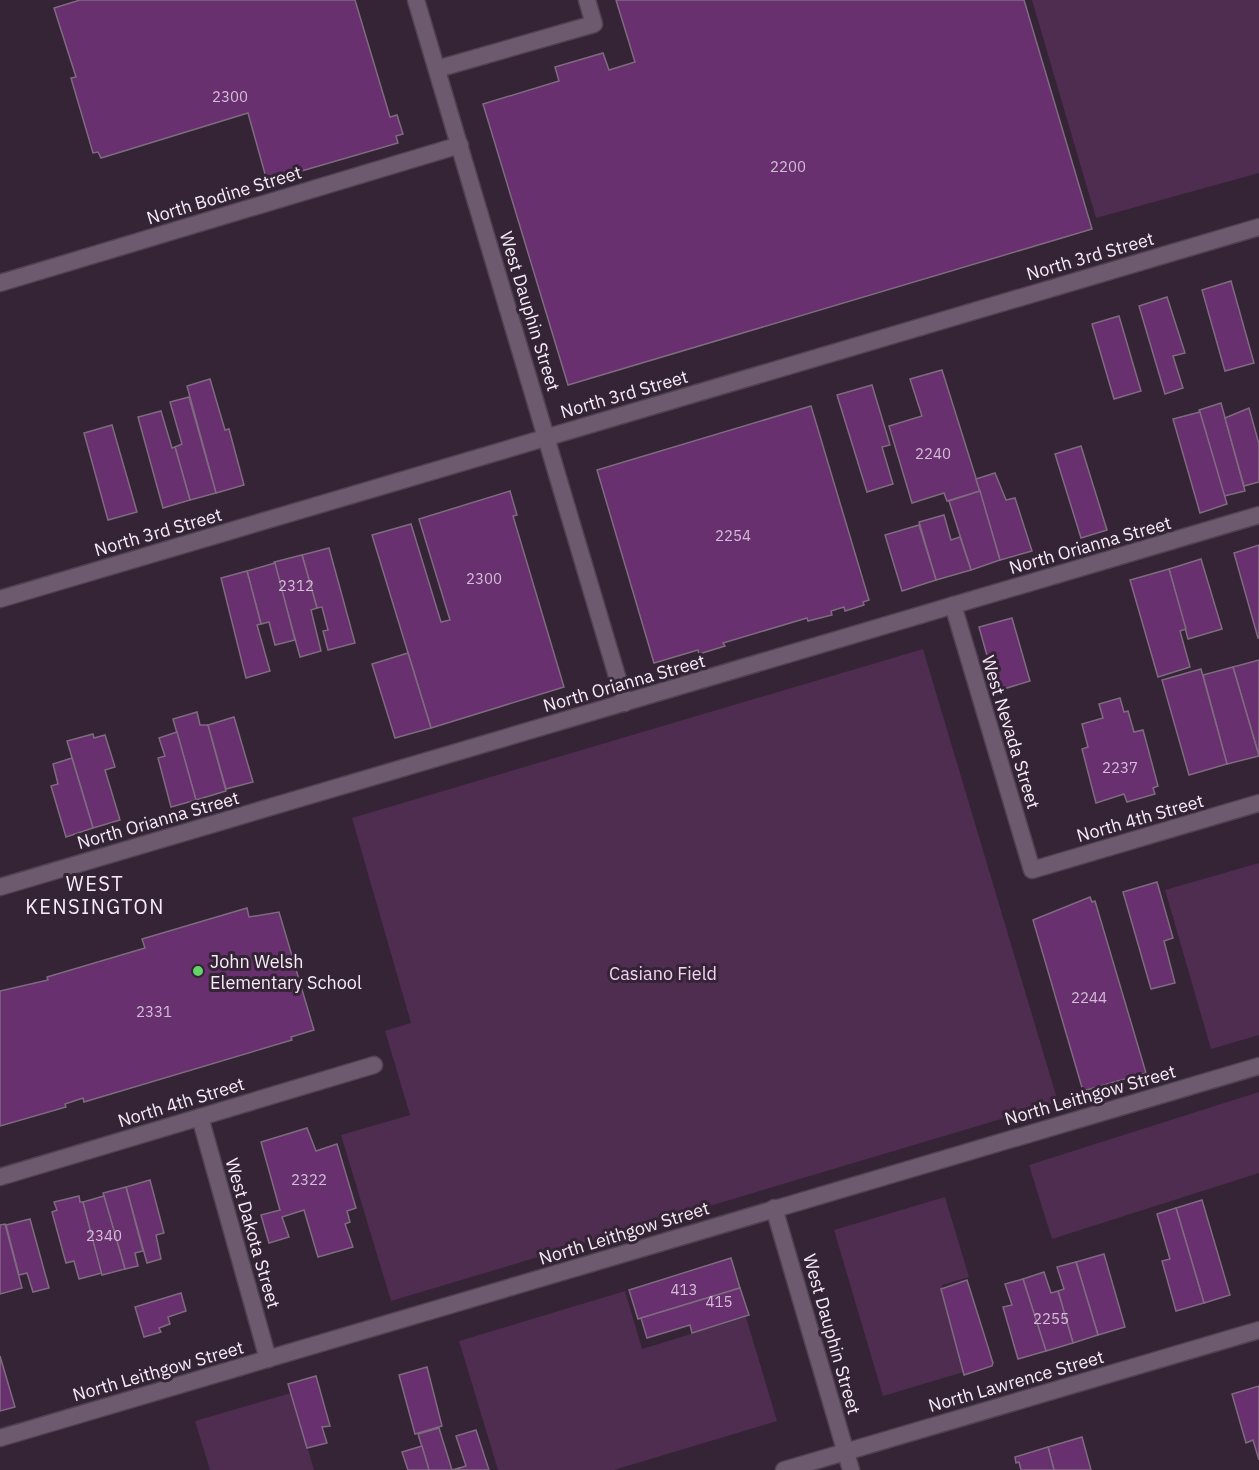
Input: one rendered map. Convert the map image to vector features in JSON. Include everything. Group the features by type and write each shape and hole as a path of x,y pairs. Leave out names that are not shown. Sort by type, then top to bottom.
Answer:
{"street":[{"name":"West Dauphin Street","path":"416,0 625,703"},
{"path":"437,69 594,24 588,0"},
{"name":"North Bodine Street","path":"0,283 460,145"},
{"name":"North 3rd Street","path":"0,599 1259,227"},
{"name":"North Orianna Street","path":"0,887 1259,515"},
{"name":"West Nevada Street","path":"954,605 1032,870"},
{"name":"North 4th Street","path":"1032,870 1259,803"},
{"name":"North 4th Street","path":"0,1177 374,1065"},
{"name":"North Leithgow Street","path":"0,1438 1259,1066"},
{"name":"West Dakota Street","path":"200,1117 268,1359"},
{"name":"West Dauphin Street","path":"774,1208 851,1470"},
{"name":"North Lawrence Street","path":"784,1470 1259,1330"}],"green space":[{"path":"1032,0 1259,0 1259,173 1096,218"},
{"name":"Casiano Field","path":"923,649 1058,1102 391,1301 341,1135 410,1115 385,1031 411,1023 352,818"},
{"path":"1259,863 1259,1035 1211,1049 1165,890"},
{"path":"1259,1092 1259,1173 1052,1239 1029,1165"},
{"path":"945,1197 969,1277 942,1285 967,1371 883,1396 834,1230"},
{"path":"625,1291 642,1349 746,1317 777,1421 614,1470 498,1470 459,1341"},
{"path":"291,1393 314,1470 210,1470 195,1421"}],"building":[{"path":"80,0 355,0 390,117 397,115 403,134 396,136 398,143 267,181 248,113 101,158 98,152 93,153 71,78 76,77 54,8"},
{"path":"616,0 1024,0 1092,229 568,385 483,104 559,81 555,67 603,53 609,70 635,62"},
{"path":"1231,281 1254,363 1225,371 1202,290"},
{"path":"1167,297 1185,353 1173,356 1183,388 1165,394 1139,306"},
{"path":"1119,316 1141,391 1114,399 1092,324"},
{"path":"942,370 980,491 947,501 944,493 912,503 889,426 922,416 910,379"},
{"path":"210,379 225,430 229,429 244,485 216,493 187,386"},
{"path":"872,385 890,445 882,447 893,484 867,492 837,395"},
{"path":"189,397 216,493 190,500 175,447 182,444 170,402"},
{"path":"1221,403 1245,491 1224,496 1199,410"},
{"path":"811,406 869,600 863,602 864,605 845,611 844,607 831,611 832,615 808,621 807,618 723,643 725,646 699,654 698,650 654,663 597,470"},
{"path":"1249,408 1259,444 1259,482 1244,486 1225,418"},
{"path":"161,411 172,448 175,447 190,500 163,508 138,417"},
{"path":"1200,412 1227,504 1200,513 1173,419"},
{"path":"112,425 137,512 108,520 84,433"},
{"path":"1081,446 1107,530 1081,538 1055,454"},
{"path":"995,473 1006,500 1015,498 1032,551 1000,560 976,479"},
{"path":"510,491 517,515 513,516 564,687 431,728 372,535 411,524 441,622 450,620 419,519"},
{"path":"980,491 1000,560 971,570 949,501"},
{"path":"944,515 951,540 960,537 971,570 936,580 919,522"},
{"path":"919,525 936,580 902,591 885,535"},
{"path":"1259,545 1259,638 1258,638 1234,553"},
{"path":"329,548 355,643 328,650 323,631 328,630 322,607 317,608 302,555"},
{"path":"302,555 317,608 311,610 321,651 300,657 274,562"},
{"path":"1201,559 1222,629 1188,639 1169,569"},
{"path":"275,563 295,640 275,645 269,622 261,624 247,571"},
{"path":"1169,569 1186,629 1180,631 1190,667 1158,677 1130,580"},
{"path":"247,571 261,624 257,625 270,671 246,678 221,578"},
{"path":"1012,618 1030,681 997,691 979,627"},
{"path":"408,653 431,728 395,738 372,664"},
{"path":"1259,660 1259,756 1233,667"},
{"path":"1233,667 1259,756 1227,764 1203,675"},
{"path":"1201,669 1227,764 1189,775 1162,680"},
{"path":"1120,698 1124,712 1128,711 1134,732 1143,730 1158,786 1153,788 1155,794 1127,802 1124,794 1096,803 1082,749 1088,747 1082,724 1103,718 1099,704"},
{"path":"197,712 200,725 208,725 226,791 196,800 173,719"},
{"path":"234,717 253,782 226,789 208,725"},
{"path":"177,732 196,800 171,807 158,758 165,756 159,738"},
{"path":"93,734 94,738 105,735 115,767 105,770 120,820 93,828 67,741"},
{"path":"72,758 93,828 66,837 51,786 58,784 53,764"},
{"path":"1157,882 1173,938 1164,941 1175,983 1151,989 1123,892"},
{"path":"1090,897 1092,902 1095,901 1146,1073 1083,1091 1033,920"},
{"name":"John Welsh Elementary School","path":"247,908 249,917 279,912 314,1030 291,1037 292,1040 84,1102 83,1098 65,1104 66,1107 0,1126 0,991 48,980 47,977 145,948 142,939"},
{"path":"307,1128 316,1151 337,1144 356,1208 347,1211 350,1222 345,1224 353,1247 318,1257 304,1210 282,1217 289,1237 269,1243 261,1215 280,1210 261,1142"},
{"path":"150,1180 164,1233 156,1235 161,1259 147,1263 126,1187"},
{"path":"126,1187 143,1251 135,1253 138,1266 125,1269 103,1193"},
{"path":"79,1196 80,1202 83,1202 102,1273 79,1279 74,1261 66,1263 52,1212 57,1210 54,1202"},
{"path":"104,1196 125,1269 102,1275 83,1202"},
{"path":"1202,1200 1230,1295 1204,1303 1176,1208"},
{"path":"1176,1208 1204,1303 1176,1311 1162,1261 1170,1259 1157,1214"},
{"path":"30,1219 49,1288 33,1292 27,1273 19,1275 6,1225"},
{"path":"5,1224 22,1288 0,1294 0,1225"},
{"path":"1104,1254 1125,1327 1098,1335 1076,1262"},
{"path":"731,1258 740,1288 638,1319 629,1290"},
{"path":"1076,1262 1098,1335 1073,1343 1058,1291 1064,1289 1057,1267"},
{"path":"1044,1272 1051,1293 1058,1291 1073,1343 1046,1351 1023,1279"},
{"path":"1023,1279 1046,1351 1018,1359 1003,1307 1012,1305 1005,1284"},
{"path":"967,1280 993,1363 992,1366 964,1375 941,1289"},
{"path":"740,1288 749,1315 692,1333 690,1325 647,1338 641,1318"},
{"path":"181,1293 186,1311 168,1317 170,1324 159,1328 161,1332 144,1337 135,1307"},
{"path":"0,1356 15,1407 0,1411"},
{"path":"427,1367 442,1426 415,1434 399,1375"},
{"path":"316,1376 330,1426 322,1427 327,1443 307,1448 288,1384"},
{"path":"1259,1386 1259,1460 1253,1440 1246,1443 1232,1394"},
{"path":"439,1428 452,1470 429,1470 418,1434"},
{"path":"476,1430 489,1470 459,1470 466,1466 456,1436"},
{"path":"1082,1437 1091,1470 1054,1470 1048,1447"},
{"path":"422,1446 429,1470 408,1470 402,1452"},
{"path":"1048,1447 1054,1470 1021,1470 1019,1462 1016,1463 1015,1457"}],"place":[{"name":"John Welsh Elementary School","path":"198,971"}],"district":[{"name":"WEST KENSINGTON","path":"95,894"}]}
